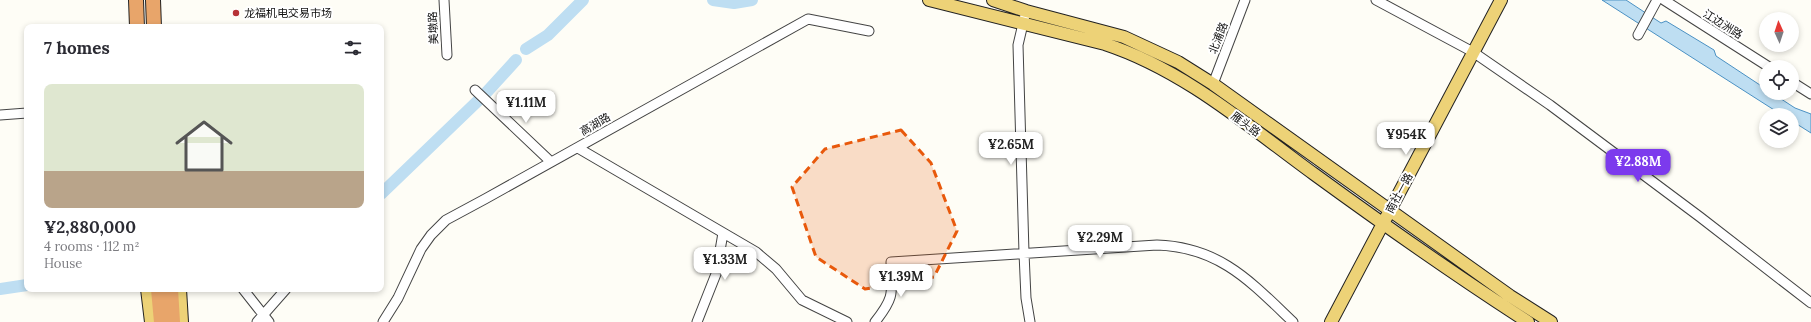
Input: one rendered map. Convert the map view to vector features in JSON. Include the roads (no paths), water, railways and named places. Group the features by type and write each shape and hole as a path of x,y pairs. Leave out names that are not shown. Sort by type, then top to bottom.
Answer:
{"highway":[{"path":"136,0 137,24"},
{"path":"153,0 154,24"},
{"path":"152,320 157,292"},
{"path":"171,292 173,322"}],"main road":[{"name":"雁头路","path":"929,0 1111,46 1139,57 1172,73 1212,99 1382,224 1528,322"},
{"name":"雁头路","path":"993,0 1026,11 1130,39 1178,62 1213,84 1510,296 1551,322"},
{"name":"南社一路","path":"1331,322 1501,0"},
{"path":"148,292 152,320"},
{"path":"180,292 182,322"}],"street":[{"name":"美墩路","path":"444,0 447,55"},
{"name":"北浦路","path":"1213,84 1245,0"},
{"path":"1376,0 1473,52 1584,129 1811,303"},
{"path":"1638,35 1657,0"},
{"name":"江边洲路","path":"1664,0 1759,61"},
{"path":"1026,11 1018,46 1024,253 1026,298 1030,322"},
{"name":"高湖路","path":"383,322 398,298 421,248 441,224 450,217 578,148 808,19 869,31"},
{"path":"1799,86 1811,94"},
{"path":"475,90 551,162"},
{"path":"0,115 24,113"},
{"path":"578,148 767,260 802,300 847,322"},
{"path":"697,322 716,274 723,233"},
{"path":"875,322 886,309 891,299 890,262 1157,245 1188,250 1212,258 1242,274 1293,322"},
{"path":"245,292 267,318"},
{"path":"257,322 267,318 284,292"}],"water":[{"path":"1602,0 1626,0 1661,23 1666,21 1714,50 1716,56 1759,84 1759,100 1783,100 1795,108 1771,108"},
{"path":"1799,110 1811,114 1811,133 1799,125"}],"waterway":[{"path":"526,49 548,35 583,0"},
{"path":"713,0 734,3 752,0"},
{"path":"384,191 485,94 516,60"},
{"path":"0,289 24,285"}],"place":[{"name":"龙福机电交易市场","path":"236,13"}]}
